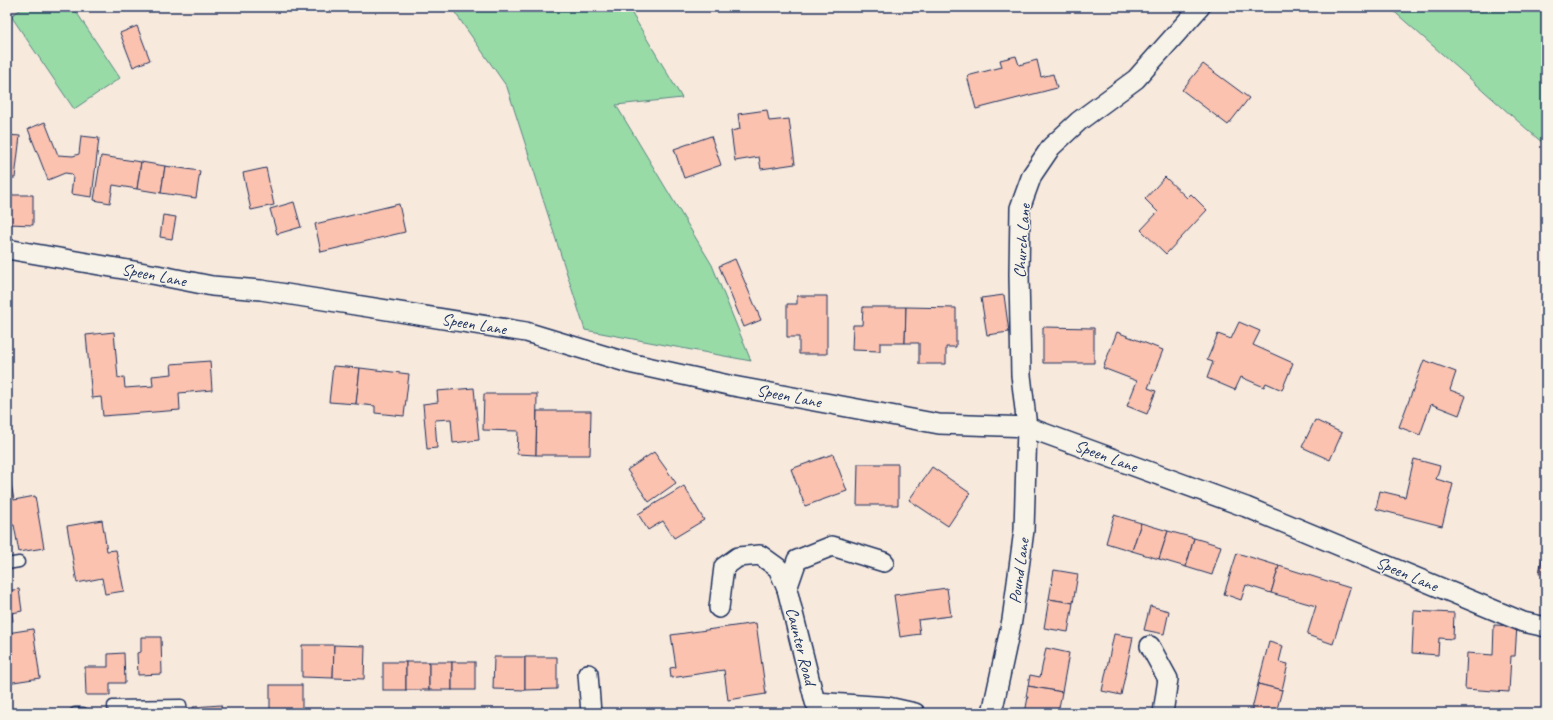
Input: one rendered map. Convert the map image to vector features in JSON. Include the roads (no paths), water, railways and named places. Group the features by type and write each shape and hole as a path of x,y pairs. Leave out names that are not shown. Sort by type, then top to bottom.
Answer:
{"street":[{"name":"Church Lane","path":"1027,427 1021,375 1019,260 1020,208 1032,175 1051,147 1079,121 1136,79 1200,7"},
{"name":"Speen Lane","path":"7,249 212,286 261,290 526,332 637,364 733,386 939,424 1027,427 1246,507 1503,614 1523,622 1546,627"},
{"name":"Pound Lane","path":"992,713 1012,620 1024,530 1027,427"},
{"name":"Caunter Road","path":"787,589 797,560 832,546 884,562"},
{"name":"Caunter Road","path":"719,608 724,567 738,557 760,555 778,568 787,589 817,708 888,707 915,713"},
{"path":"1150,646 1168,680 1163,713"},
{"path":"588,674 590,713"}],"lane":[{"path":"7,564 19,562"},
{"path":"114,713 113,706 174,705 181,705 182,713"},
{"path":"75,713 82,713"}]}
